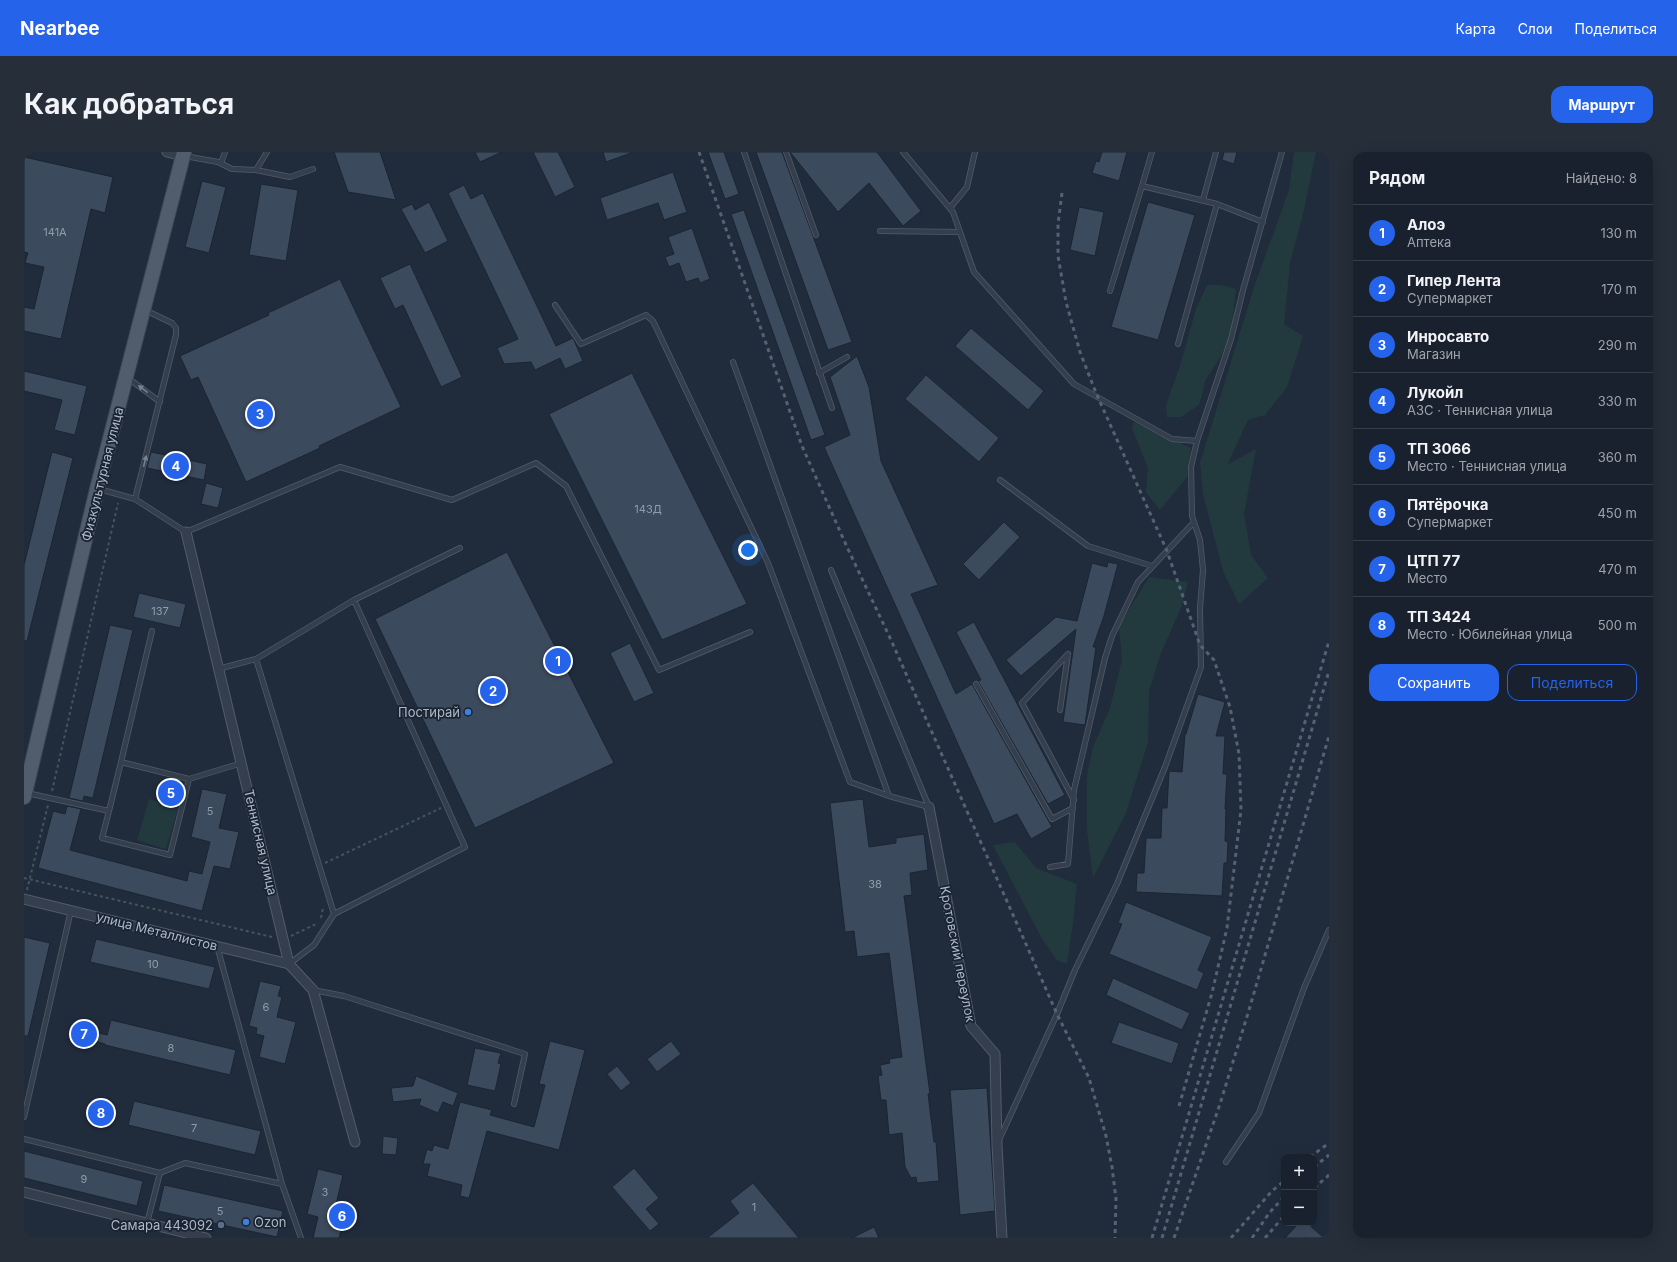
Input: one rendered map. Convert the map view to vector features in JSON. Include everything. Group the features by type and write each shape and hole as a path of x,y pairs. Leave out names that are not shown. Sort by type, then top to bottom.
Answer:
{"main road":[{"name":"Физкультурная улица","path":"24,795 97,489 184,154"}],"street":[{"path":"167,152 184,154"},
{"name":"Теннисная улица","path":"186,532 289,964 313,990 356,1142"},
{"name":"Кротовский переулок","path":"930,807 971,1026 996,1054 997,1145 1002,1238"},
{"name":"улица Металлистов","path":"24,899 289,964"},
{"path":"24,1192 206,1238"}],"lane":[{"path":"221,163 225,152"},
{"path":"256,170 267,152"},
{"path":"744,152 832,408"},
{"path":"786,152 816,235"},
{"path":"903,152 953,212 974,272 1074,384 1172,439 1197,441"},
{"path":"950,208 967,187 975,152"},
{"path":"1110,290 1152,152"},
{"path":"1203,200 1216,152"},
{"path":"997,1145 1054,1021 1075,970 1117,884 1165,767 1200,667 1200,608 1203,570 1200,540 1192,516 1191,467 1197,441 1231,339 1243,290 1282,152"},
{"path":"184,154 221,163 232,169 256,170 290,177 313,169"},
{"path":"1142,186 1218,204 1263,222"},
{"path":"1178,344 1218,204"},
{"path":"880,231 960,232"},
{"path":"556,305 581,344 646,315 653,321 768,563 850,782 889,796 930,807"},
{"path":"136,499 176,335 176,328 172,324 144,309"},
{"path":"819,373 847,357"},
{"path":"733,362 889,796"},
{"path":"127,377 160,402"},
{"path":"97,489 136,499 186,532 340,467 452,500 536,463 566,486 659,670 750,632"},
{"path":"1000,480 1088,546 1152,566"},
{"path":"1050,867 1068,864 1074,790 1103,665 1112,636 1138,582 1194,522"},
{"path":"218,669 256,659 354,600 460,548"},
{"path":"830,570 930,807"},
{"path":"289,964 314,945 334,914 465,847 354,600"},
{"path":"152,631 102,838 170,855 189,779"},
{"path":"1060,710 1068,654 1022,703 1074,800"},
{"path":"256,659 334,914"},
{"path":"976,684 1052,819 1073,808"},
{"path":"121,762 189,779 242,763"},
{"path":"24,795 50,798 109,811"},
{"path":"24,1117 71,910"},
{"path":"1226,1162 1258,1114 1304,988 1329,930"},
{"path":"217,946 282,1184 301,1238"},
{"path":"313,990 344,996 525,1054 514,1104"},
{"path":"24,1139 160,1173 185,1163 282,1184"},
{"path":"147,1224 160,1173"}],"path":[{"path":"24,899 50,798 120,495"},
{"path":"319,866 446,806"},
{"path":"24,878 283,939 315,925 321,920 324,910 322,905"}],"green space":[{"path":"1294,152 1316,152 1304,210 1290,263 1284,324 1303,336 1287,387 1265,415 1248,420 1227,465 1256,449 1244,514 1251,555 1268,578 1239,604 1223,571 1203,494 1200,463 1254,287 1289,190"},
{"path":"1207,285 1221,285 1236,289 1230,343 1206,379 1199,405 1181,417 1167,417 1166,405 1180,366 1196,309"},
{"path":"1134,422 1191,448 1187,477 1160,510 1146,493 1148,468 1132,428"},
{"path":"1149,577 1188,582 1181,608 1161,653 1149,691 1148,742 1126,813 1093,878 1087,830 1087,775 1093,747 1110,708 1122,660 1119,626"},
{"path":"149,799 178,808 166,849 137,840"},
{"path":"1015,842 1036,868 1077,884 1067,964 1057,960 1042,939 993,845"}],"building":[{"path":"334,152 380,152 396,200 348,192"},
{"path":"475,152 502,152 480,162"},
{"path":"533,152 558,152 575,187 555,197"},
{"path":"603,152 630,152 631,153 606,162"},
{"path":"708,152 724,152 739,194 725,199"},
{"path":"756,152 782,152 852,342 828,350"},
{"path":"790,152 877,152 921,211 903,226 869,183 838,212"},
{"path":"1102,152 1127,152 1119,181 1092,173 1096,161 1099,162"},
{"path":"1224,152 1237,152 1234,164 1222,160"},
{"path":"24,157 113,177 105,213 91,209 61,339 24,331 24,307 34,309 44,267 25,263 28,253 24,252"},
{"path":"673,172 687,212 664,220 658,203 607,220 600,198"},
{"path":"202,181 226,187 209,253 185,247"},
{"path":"261,184 298,190 286,261 249,255"},
{"path":"464,185 471,199 483,193 556,346 573,338 583,361 565,369 560,358 535,370 531,362 504,364 497,348 518,339 448,193"},
{"path":"429,202 448,241 425,253 401,209 412,204 415,210"},
{"path":"1148,202 1195,215 1158,340 1111,327"},
{"path":"1079,207 1104,212 1095,256 1070,250"},
{"path":"744,210 825,435 811,440 731,214"},
{"path":"692,228 710,279 700,283 698,278 686,282 679,263 669,267 665,257 674,254 668,237"},
{"path":"410,264 462,377 441,387 403,305 395,309 380,278"},
{"path":"340,279 401,407 319,446 320,448 246,482 198,377 191,380 180,356 269,315 268,313"},
{"path":"971,328 1044,391 1028,410 955,346"},
{"path":"857,356 869,387 881,461 938,585 911,594 956,694 972,684 1052,827 1031,839 1017,814 994,824 824,447 850,435 830,377"},
{"path":"24,371 87,386 75,435 54,430 62,400 24,391"},
{"path":"632,373 747,604 662,640 549,414"},
{"path":"926,375 999,438 979,462 905,399"},
{"path":"52,452 73,458 27,641 24,641 24,565"},
{"path":"151,452 207,464 204,480 147,468"},
{"path":"206,483 223,488 218,508 201,504"},
{"path":"1004,522 1020,537 979,580 963,564"},
{"path":"507,552 614,763 475,828 375,619"},
{"path":"1108,562 1118,564 1104,616 1093,647 1096,647 1085,725 1063,722 1076,629 1021,676 1006,660 1056,617 1077,621 1092,563 1107,567"},
{"path":"139,593 186,604 180,628 133,617"},
{"path":"974,622 1065,795 1048,804 978,681 981,680 956,632"},
{"path":"110,625 133,630 93,798 84,796 83,801 69,798"},
{"path":"630,643 654,693 634,702 610,653"},
{"path":"1198,694 1225,702 1216,736 1225,736 1223,774 1227,774 1225,841 1228,842 1227,863 1224,863 1222,896 1136,892 1137,873 1144,873 1146,838 1161,838 1162,808 1167,808 1169,771 1182,772 1185,734"},
{"path":"166,782 182,786 177,803 161,800"},
{"path":"202,789 227,794 219,828 239,832 230,869 214,866 202,911 38,868 53,811 65,814 67,806 81,809 70,850 187,881 189,871 202,874 210,842 191,837"},
{"path":"863,799 869,847 896,843 896,838 924,834 928,870 910,873 912,895 904,896 930,1094 928,1094 934,1142 936,1142 939,1181 917,1183 916,1177 911,1178 905,1167 902,1133 889,1135 886,1100 881,1100 878,1076 882,1075 880,1065 890,1063 889,1059 902,1057 889,953 857,957 854,931 845,932 830,803"},
{"path":"1126,902 1212,937 1198,970 1204,973 1197,990 1109,954 1122,924 1118,923"},
{"path":"24,937 50,943 28,1036 24,1036"},
{"path":"96,939 215,967 209,989 90,962"},
{"path":"1113,978 1190,1013 1182,1030 1106,995"},
{"path":"260,981 281,986 278,996 282,997 277,1017 296,1022 285,1064 259,1057 264,1036 256,1034 257,1028 249,1026"},
{"path":"111,1020 236,1050 230,1075 105,1045 77,1036 79,1028 107,1035"},
{"path":"1119,1022 1179,1043 1172,1064 1111,1043"},
{"path":"550,1041 585,1050 559,1150 487,1131 469,1198 460,1196 462,1185 427,1176 430,1164 423,1164 427,1149 432,1151 434,1145 448,1149 460,1102 492,1110 490,1115 534,1127 545,1085 539,1084"},
{"path":"671,1041 681,1054 657,1072 647,1059"},
{"path":"475,1048 501,1053 498,1063 501,1064 495,1091 467,1085"},
{"path":"617,1066 631,1083 621,1091 607,1074"},
{"path":"416,1076 458,1093 453,1106 443,1102 438,1113 419,1105 421,1099 393,1102 391,1088 413,1086"},
{"path":"987,1088 995,1211 960,1215 950,1090"},
{"path":"134,1101 261,1131 255,1155 128,1125"},
{"path":"94,1105 110,1108 107,1121 92,1118"},
{"path":"383,1136 398,1138 396,1155 382,1154"},
{"path":"24,1151 143,1181 137,1206 24,1178"},
{"path":"634,1168 659,1198 646,1209 659,1224 650,1231 612,1187"},
{"path":"318,1169 343,1175 335,1208 346,1211 339,1238 313,1238 318,1217 307,1214"},
{"path":"753,1183 799,1238 707,1238 739,1213 730,1201"},
{"path":"164,1185 283,1211 277,1237 158,1211"},
{"path":"1296,1226 1310,1226 1324,1238 1285,1238"},
{"path":"874,1227 879,1238 852,1238"}],"railway":[{"path":"699,152 802,446 847,547 891,640 1057,1014 1089,1078 1106,1136 1112,1167 1116,1199 1115,1238"},
{"path":"1062,193 1058,224 1058,256 1066,302 1080,352 1096,393 1167,551 1200,645 1214,660 1230,707 1239,754 1241,810 1227,928 1212,993 1179,1106"},
{"path":"1152,1238 1329,641"},
{"path":"1162,1238 1329,671"},
{"path":"1174,1238 1220,1104 1329,736"},
{"path":"1314,1154 1329,1143"},
{"path":"1317,1165 1329,1155"},
{"path":"1317,1185 1329,1175"},
{"path":"1231,1238 1272,1191 1281,1184"},
{"path":"1252,1238 1270,1212 1281,1200"},
{"path":"1265,1238 1281,1219"}],"place":[{"name":"Инросавто","path":"260,414"},
{"name":"Лукойл","path":"176,466"},
{"name":"Алоэ","path":"558,661"},
{"name":"Гипер Лента","path":"493,691"},
{"name":"Постирай","path":"468,712"},
{"name":"ТП 3066","path":"171,793"},
{"name":"ЦТП 77","path":"84,1034"},
{"name":"ТП 3424","path":"101,1113"},
{"name":"Пятёрочка","path":"342,1216"},
{"name":"Ozon","path":"246,1222"},
{"name":"Самара 443092","path":"221,1225"}]}
